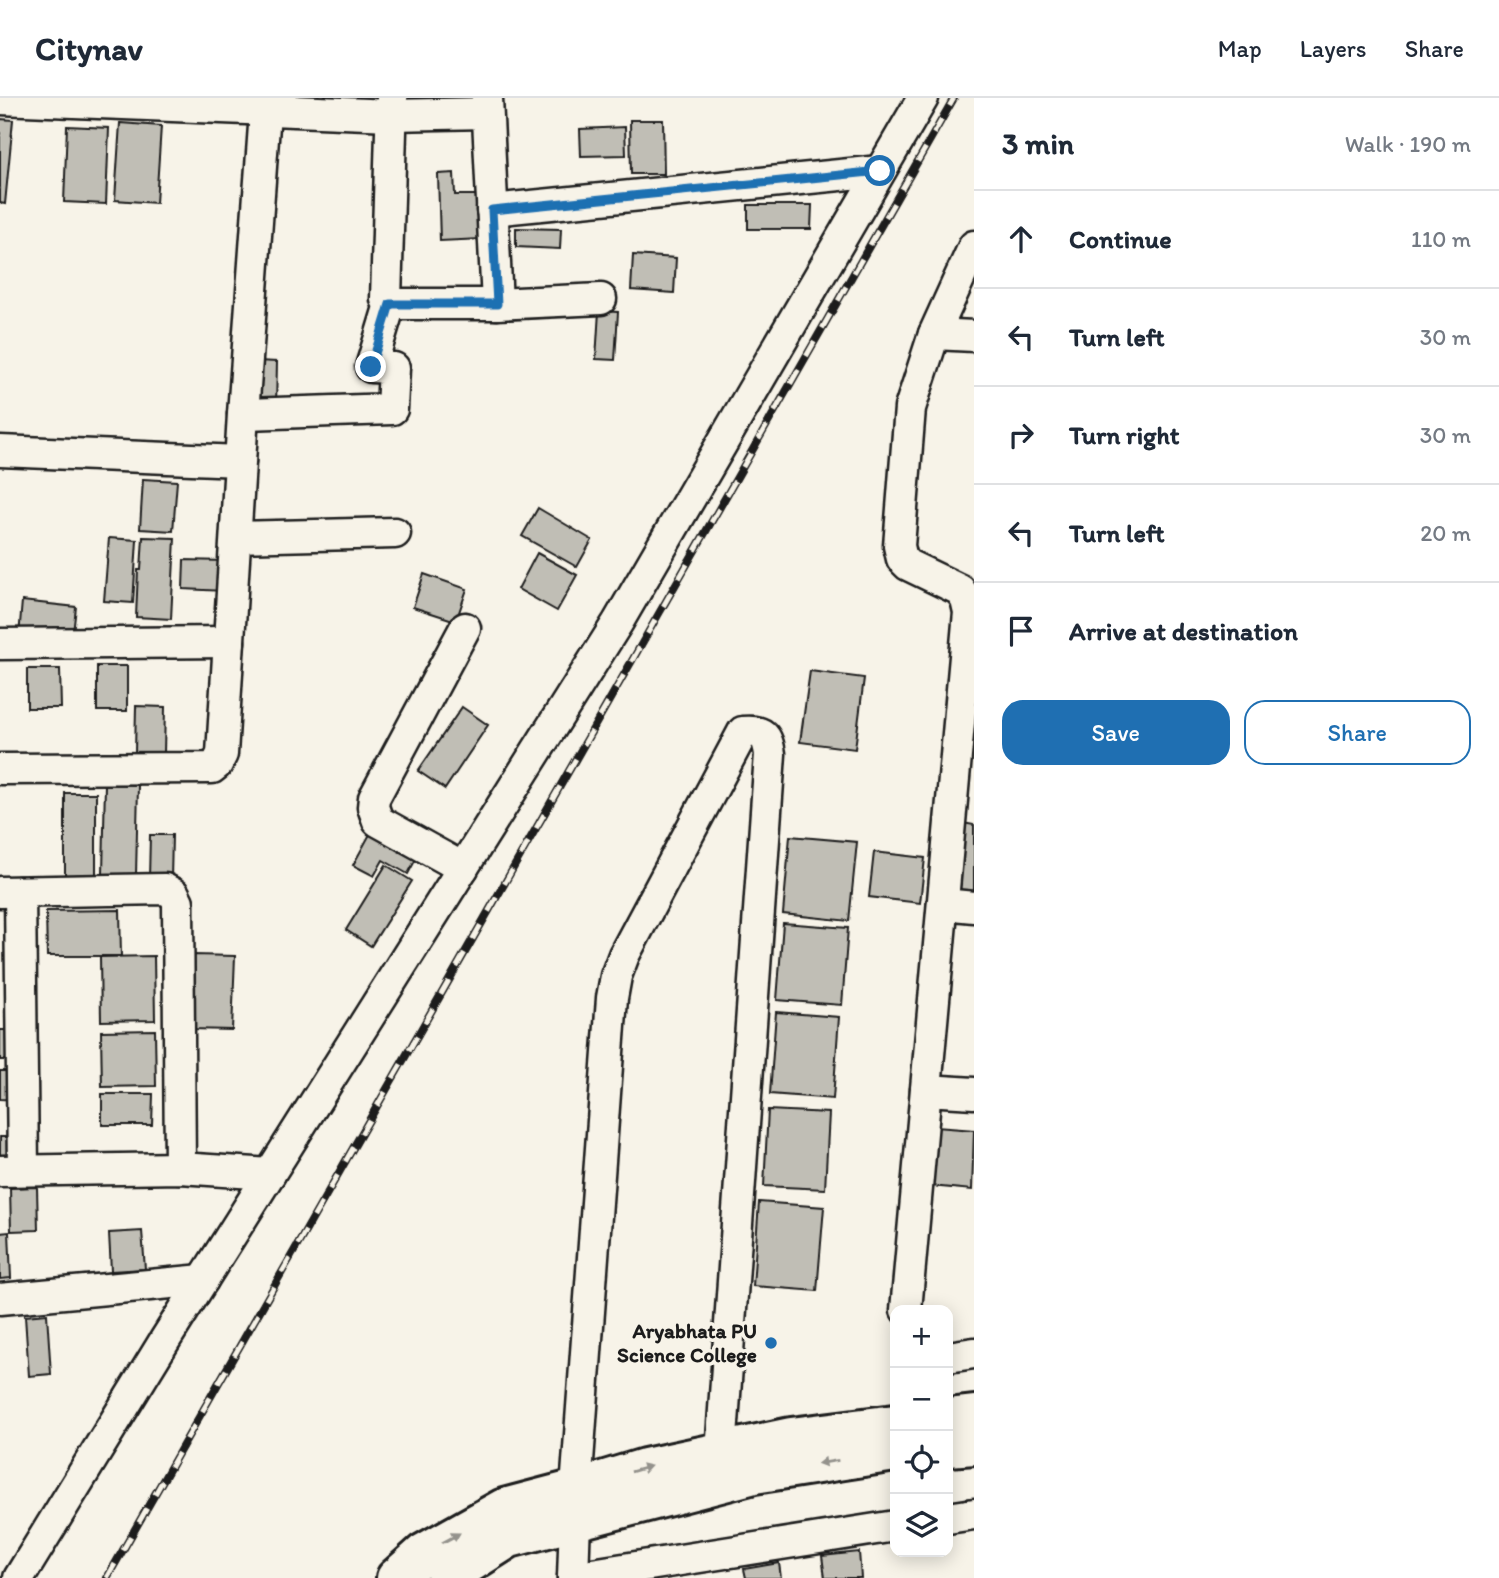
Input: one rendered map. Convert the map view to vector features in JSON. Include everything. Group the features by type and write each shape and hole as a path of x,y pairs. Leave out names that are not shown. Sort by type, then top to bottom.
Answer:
{"main road":[{"path":"953,1417 974,1415"},
{"path":"446,1578 509,1538 645,1468 791,1437 890,1425"},
{"path":"953,1447 974,1445"},
{"path":"396,1578 424,1553 504,1508 576,1505 890,1453"}],"street":[{"path":"19,1578 203,1280 618,622 923,98"},
{"path":"0,99 487,106 497,304"},
{"path":"0,769 212,768 217,765 222,754 266,104"},
{"path":"390,304 386,299 391,106"},
{"path":"492,210 880,171"},
{"path":"906,1305 943,904 966,727 969,612 965,599 967,588 908,565 902,559 899,546 910,408 934,334 974,246"},
{"path":"390,304 497,304 601,299"},
{"path":"243,414 392,409 394,368 371,367 390,304"},
{"path":"934,334 974,336"},
{"path":"0,451 240,461"},
{"path":"236,537 395,533"},
{"path":"463,868 378,821 373,807 374,797 464,628"},
{"path":"0,643 229,642"},
{"path":"721,1452 770,754 764,736 756,730 743,732 624,955 616,976 612,998 573,1577 890,1527"},
{"path":"180,1168 178,902 174,894 165,890 10,892 12,1170 180,1168 270,1174"},
{"path":"943,904 974,907"},
{"path":"926,1090 974,1093"},
{"path":"0,1299 203,1280"},
{"path":"953,1356 974,1353"},
{"path":"953,1517 974,1514"}],"building":[{"path":"0,119 13,120 5,204 0,203"},
{"path":"630,120 663,120 664,174 631,174"},
{"path":"120,123 161,126 156,203 115,200"},
{"path":"67,126 109,128 106,204 64,202"},
{"path":"625,127 626,155 581,156 580,129"},
{"path":"454,173 455,195 481,195 482,239 440,241 438,174"},
{"path":"748,205 812,205 811,229 748,229"},
{"path":"516,228 561,229 560,249 516,247"},
{"path":"633,255 676,258 674,293 631,290"},
{"path":"599,311 618,312 615,360 596,359"},
{"path":"257,361 277,362 276,407 256,406"},
{"path":"143,479 177,481 173,531 140,529"},
{"path":"538,508 592,540 577,567 522,536"},
{"path":"143,537 175,538 171,619 136,617 138,570 141,570"},
{"path":"109,538 137,540 133,603 104,601"},
{"path":"537,553 577,575 557,611 518,589"},
{"path":"184,560 226,561 225,591 183,589"},
{"path":"424,574 467,589 456,621 413,607"},
{"path":"22,601 76,607 72,642 19,636"},
{"path":"97,666 127,666 127,711 97,711"},
{"path":"27,669 60,669 61,708 27,708"},
{"path":"810,671 864,678 855,749 800,742"},
{"path":"136,706 165,707 164,753 135,753"},
{"path":"462,707 488,725 445,789 418,771"},
{"path":"105,784 138,785 136,875 103,874"},
{"path":"65,793 96,793 96,879 65,879"},
{"path":"963,823 974,825 974,894 956,892"},
{"path":"370,834 416,859 408,874 383,860 374,876 353,865"},
{"path":"150,835 172,835 171,880 149,879"},
{"path":"790,836 857,842 849,921 783,914"},
{"path":"874,852 925,858 920,903 869,897"},
{"path":"386,865 412,881 371,946 346,930"},
{"path":"120,910 121,956 47,956 46,911"},
{"path":"783,923 848,928 842,1005 777,1000"},
{"path":"193,955 235,956 232,1030 190,1029"},
{"path":"154,956 155,1020 101,1021 100,957"},
{"path":"776,1012 839,1017 833,1099 770,1094"},
{"path":"0,1030 21,1030 20,1060 0,1060"},
{"path":"155,1030 156,1086 102,1087 101,1031"},
{"path":"0,1071 20,1071 20,1100 0,1099"},
{"path":"102,1094 153,1094 152,1125 102,1125"},
{"path":"768,1110 829,1113 825,1189 764,1186"},
{"path":"936,1127 974,1130 972,1190 931,1186"},
{"path":"0,1137 13,1137 13,1166 0,1166"},
{"path":"37,1187 38,1230 11,1231 10,1188"},
{"path":"759,1202 824,1207 817,1291 753,1286"},
{"path":"142,1231 145,1269 111,1271 109,1233"},
{"path":"9,1232 11,1278 0,1279 0,1233"},
{"path":"47,1314 51,1374 29,1376 25,1316"},
{"path":"859,1552 861,1578 825,1578 822,1556"},
{"path":"779,1563 781,1578 746,1578 744,1569"}],"railway":[{"path":"107,1578 954,98"}],"place":[{"name":"Aryabhata PU Science College","path":"771,1343"}],"route":[{"path":"371,367 390,304 497,304 492,210 880,171"}]}
